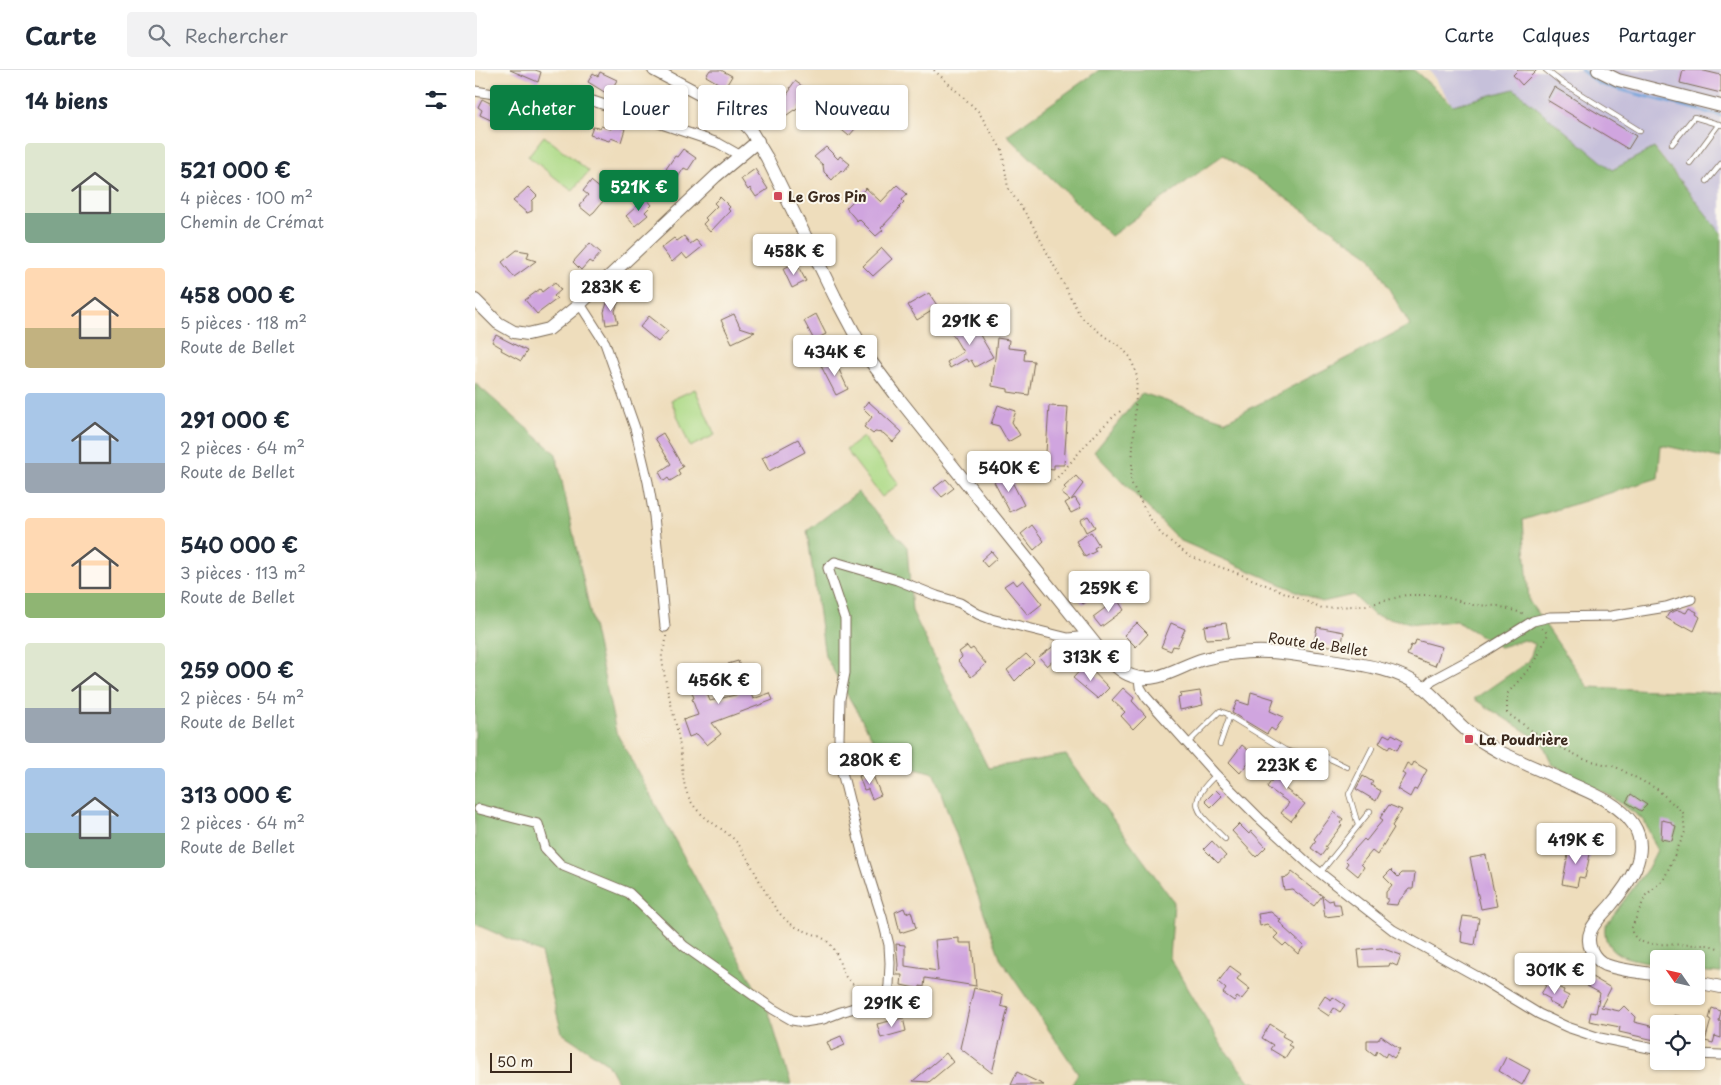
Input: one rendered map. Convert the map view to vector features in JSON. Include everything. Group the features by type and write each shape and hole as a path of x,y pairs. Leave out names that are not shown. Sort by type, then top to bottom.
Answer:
{"main road":[{"path":"654,70 707,98 732,113 744,123 758,141 865,355 1089,636 1112,662 1125,672 1139,678"},
{"path":"1598,70 1618,80 1721,106"},
{"path":"475,300 505,328 528,334 549,329 580,304 717,176 758,141"},
{"name":"Route de Bellet","path":"1139,678 1165,675 1195,662 1215,657 1251,652 1271,652 1379,668 1406,678 1424,688 1466,730 1483,742 1500,752 1612,804 1629,820 1638,833 1640,849 1636,866 1628,883 1594,924 1589,939 1590,947 1593,955 1604,964 1650,973"},
{"path":"1705,984 1721,987"}],"street":[{"path":"475,91 532,100 593,101 718,144 741,156"},
{"path":"580,304 605,343 635,428 654,516 665,627"},
{"path":"479,809 537,824 545,848 561,865 629,893 683,946 773,1009 792,1020 804,1022 823,1020 841,1012 877,1002 884,996 889,985 890,956 887,936 864,860 841,768 839,738 840,709 845,673 845,619 828,568 835,562 897,580 960,603 978,614 991,619 1059,636 1074,638 1089,636"},
{"path":"1424,688 1432,680 1482,653 1533,621 1550,617 1611,616 1666,607 1691,599"},
{"path":"1139,678 1140,687 1146,697 1216,775 1259,818 1320,873 1393,930 1478,977 1539,1014 1567,1027 1600,1038 1650,1048"},
{"path":"1705,1054 1721,1055"}],"lane":[{"path":"1546,70 1561,82 1640,131"},
{"path":"1672,144 1694,117 1720,125 1690,163"},
{"path":"1707,181 1721,164"},
{"path":"1188,743 1220,711 1225,712 1285,750 1293,753 1327,757 1347,768"},
{"path":"1220,744 1229,716"},
{"path":"1358,825 1349,794 1372,748"},
{"path":"1216,775 1201,791 1197,803 1202,815 1225,839"},
{"path":"1320,873 1369,811"}],"path":[{"path":"934,70 978,110 1002,150 1009,188 1030,220 1081,318 1121,347 1131,358 1137,377 1131,482 1147,514 1161,534 1189,556 1237,573 1322,608 1369,605 1406,595 1438,595 1473,605 1498,606 1524,614 1548,634 1535,662 1507,694 1507,713 1562,748 1584,759 1616,767 1657,789 1683,813 1685,832 1664,879 1646,895 1632,926 1637,940 1648,944 1709,945 1721,949"},
{"path":"983,464 999,459 1021,459 1039,479 1055,480 1076,454 1110,419 1123,409"},
{"path":"665,627 666,640 662,656 680,748 682,775 691,801 698,812 739,844 775,906 785,919 797,928 822,937 828,942 833,948 846,980 853,985 871,990 889,985"}],"shaded area":[{"path":"1429,70 1721,70 1721,233 1655,148 1612,170 1514,89 1453,105"}],"green space":[{"path":"1099,70 1414,70 1453,105 1514,89 1612,170 1654,148 1721,233 1721,458 1661,445 1658,478 1523,520 1529,601 1588,687 1721,693 1721,973 1705,972 1705,950 1650,950 1650,962 1622,956 1609,945 1605,937 1605,926 1648,868 1657,850 1644,820 1612,797 1552,764 1542,742 1474,699 1529,661 1535,644 1524,640 1500,647 1456,621 1416,624 1374,615 1353,595 1322,602 1179,540 1094,452 1142,393 1226,421 1410,325 1370,256 1223,155 1111,236 1007,135"},
{"path":"544,136 589,171 572,191 528,156"},
{"path":"475,383 556,454 616,732 769,1013 791,1085 619,1085 607,1063 562,1033 541,953 475,924"},
{"path":"695,389 715,435 690,447 671,400"},
{"path":"863,437 899,484 882,497 846,450"},
{"path":"858,492 907,547 912,611 988,768 1066,755 1174,902 1170,958 1222,1046 1249,1081 1261,1085 1072,1085 1078,1073 1001,960 934,773 885,760 825,656 807,531"}],"building":[{"path":"510,70 535,70 541,72 538,82"},
{"path":"710,70 721,70 732,76 727,85 717,85 718,83 706,76"},
{"path":"1518,70 1537,70 1522,85 1513,75"},
{"path":"1683,70 1700,70 1721,75 1721,93 1680,83"},
{"path":"600,72 617,80 614,85 604,85 604,92 588,82 593,73 598,76"},
{"path":"795,81 801,85 796,85 796,110 786,116 786,96"},
{"path":"1554,87 1636,136 1628,149 1547,100"},
{"path":"482,99 490,103 490,120 480,115 482,110 478,107"},
{"path":"601,126 604,127 604,130 625,130 621,142 611,138 609,141 590,135 594,127 600,128"},
{"path":"842,130 854,130 849,136"},
{"path":"826,147 838,159 840,156 850,164 832,180 824,172 823,165 814,157"},
{"path":"683,149 696,158 688,170 684,168 678,177 666,169 675,156 677,157"},
{"path":"755,169 768,189 756,197 750,188 748,190 741,179"},
{"path":"591,181 608,195 590,215 579,206 588,195 583,191"},
{"path":"897,185 907,194 902,200 904,202 881,228 883,230 876,236 859,219 857,221 846,208 866,188 881,202"},
{"path":"528,187 537,196 532,201 532,211 527,213 513,201"},
{"path":"720,197 730,207 728,209 730,211 710,232 703,224 707,220 705,218 717,206 714,203"},
{"path":"646,198 652,205 645,212 648,215 635,226 626,216"},
{"path":"684,236 690,244 696,240 702,247 687,259 682,253 672,262 661,248 674,238 677,241"},
{"path":"590,243 601,253 592,263 589,261 581,270 573,262"},
{"path":"882,248 892,259 873,276 863,266"},
{"path":"517,250 529,252 527,258 536,261 514,277 502,262"},
{"path":"792,264 795,270 799,268 806,281 792,288 783,269"},
{"path":"555,282 561,290 554,296 557,299 537,314 525,300 540,289 542,292"},
{"path":"929,293 938,307 917,320 908,305"},
{"path":"609,297 619,300 615,311 618,323 606,325 604,312"},
{"path":"734,314 740,327 755,332 732,343 721,320"},
{"path":"816,314 826,334 814,340 804,321"},
{"path":"649,316 668,331 658,342 640,327"},
{"path":"971,320 993,357 975,367 971,360 968,362 966,359 950,368 947,362 963,352 951,332"},
{"path":"496,335 527,351 521,361 501,350 502,348 492,342"},
{"path":"997,338 1009,340 1008,348 1025,350 1024,360 1034,361 1029,395 1008,392 1008,389 992,386"},
{"path":"834,359 848,389 836,395 821,366"},
{"path":"868,401 902,432 893,442 883,433 875,432 873,434 864,427 872,417 863,408"},
{"path":"998,405 1016,411 1012,422 1020,435 1008,442 999,426 991,424"},
{"path":"1049,406 1068,407 1064,465 1054,465 1054,469 1045,468"},
{"path":"663,433 683,467 678,470 680,475 670,481 668,478 664,481 659,472 671,464 655,438"},
{"path":"798,439 805,452 769,471 762,458"},
{"path":"1008,474 1024,505 1010,512 994,482"},
{"path":"1076,476 1083,484 1071,500 1075,498 1081,508 1071,513 1065,503 1070,500 1061,493 1066,489 1064,487"},
{"path":"946,479 954,488 942,497 934,488"},
{"path":"1088,516 1095,527 1086,532 1080,520"},
{"path":"1032,525 1044,541 1034,550 1021,534"},
{"path":"1091,532 1099,545 1094,548 1096,551 1085,557 1076,541"},
{"path":"991,551 997,558 987,567 981,560"},
{"path":"1097,576 1105,587 1083,604 1075,593"},
{"path":"1013,580 1017,585 1023,580 1042,604 1028,615 1004,586"},
{"path":"1117,599 1124,610 1101,627 1093,617"},
{"path":"1689,608 1697,612 1696,614 1700,617 1694,631 1666,618 1669,613 1678,610 1686,613"},
{"path":"1137,623 1148,634 1136,647 1124,635"},
{"path":"1171,623 1185,629 1177,647 1173,646 1171,651 1161,647"},
{"path":"1226,623 1229,638 1206,639 1204,626"},
{"path":"1317,627 1344,632 1341,648 1314,643"},
{"path":"1416,640 1442,647 1435,666 1407,655 1411,645 1414,646"},
{"path":"1055,645 1062,653 1047,666 1039,657"},
{"path":"967,646 970,650 973,648 986,664 971,677 958,661 962,657 959,652"},
{"path":"1026,654 1034,662 1015,681 1007,670"},
{"path":"738,661 753,699 770,693 773,700 712,723 721,734 707,745 697,734 689,737 683,720 698,715 687,679 699,674 710,701 739,694 728,664"},
{"path":"1086,664 1109,688 1098,699 1073,678"},
{"path":"1123,688 1134,698 1132,701 1146,716 1133,729 1121,716 1125,712 1112,700"},
{"path":"1200,691 1203,705 1180,710 1178,698 1181,697 1180,694"},
{"path":"1251,692 1274,699 1270,711 1284,717 1275,731 1271,728 1267,734 1232,713 1237,701 1249,705"},
{"path":"1384,734 1390,737 1392,734 1403,740 1397,750 1390,746 1388,749 1379,743"},
{"path":"1242,745 1254,755 1240,773 1229,762"},
{"path":"1291,757 1300,760 1283,784 1285,785 1283,787 1305,804 1291,821 1281,813 1289,803 1267,787 1283,765 1286,768"},
{"path":"1414,762 1427,770 1410,797 1397,789 1405,775 1402,773 1407,763 1412,766"},
{"path":"871,771 881,795 872,799 868,789 864,790 859,776"},
{"path":"1363,776 1373,782 1371,785 1381,791 1376,801 1356,789"},
{"path":"1216,790 1222,796 1211,807 1205,801"},
{"path":"1631,794 1647,805 1641,811 1626,802"},
{"path":"1389,805 1402,810 1392,826 1394,828 1377,855 1372,851 1361,864 1364,867 1358,876 1346,866 1348,863 1345,860 1364,839 1366,841 1383,820 1380,818"},
{"path":"1334,812 1343,819 1340,823 1342,825 1325,847 1327,848 1321,856 1311,848 1316,841 1314,839"},
{"path":"1662,820 1671,822 1671,824 1676,826 1672,841 1661,839"},
{"path":"1239,824 1249,834 1251,831 1266,847 1256,857 1232,831"},
{"path":"1212,841 1226,856 1218,863 1204,849"},
{"path":"1570,845 1591,849 1585,878 1579,877 1577,887 1562,884"},
{"path":"1486,855 1497,906 1481,909 1470,858"},
{"path":"1391,870 1398,877 1402,873 1415,873 1413,889 1409,889 1397,905 1385,904 1389,899 1386,899 1386,892 1392,885 1384,877"},
{"path":"1292,872 1329,901 1333,900 1334,904 1340,904 1342,915 1325,917 1322,896 1314,906 1292,889 1284,890 1282,878 1288,877"},
{"path":"904,908 906,913 911,911 916,928 900,933 895,912"},
{"path":"1271,912 1281,920 1279,922 1284,928 1304,946 1298,954 1286,943 1283,946 1274,938 1278,934 1267,924 1260,926 1258,914"},
{"path":"1463,916 1479,918 1475,945 1461,942 1462,932 1460,931"},
{"path":"959,938 959,943 972,943 976,986 925,978 924,987 920,986 920,989 901,985 902,975 897,975 896,944 905,945 905,966 938,971 935,940"},
{"path":"1381,948 1401,955 1397,966 1390,963 1389,966 1360,967 1358,950"},
{"path":"1230,966 1241,974 1237,979 1250,989 1241,1000 1237,997 1234,1001 1223,993 1226,989 1218,982"},
{"path":"1592,977 1611,988 1601,1007 1619,1011 1624,1006 1635,1017 1634,1022 1650,1026 1650,1039 1619,1032 1620,1027 1589,1021 1591,1012 1596,1013 1600,993 1587,986"},
{"path":"1548,982 1564,990 1563,993 1569,996 1562,1009 1549,1002 1550,999 1541,994"},
{"path":"974,988 1003,995 1001,1006 1008,1008 992,1073 960,1048"},
{"path":"1325,996 1331,1000 1333,997 1345,1005 1340,1012 1334,1008 1329,1016 1317,1008"},
{"path":"1712,1008 1721,1011 1719,1021 1721,1022 1721,1038 1715,1036 1713,1043 1705,1041 1711,1020 1709,1019"},
{"path":"903,1018 906,1031 881,1038 877,1024"},
{"path":"1270,1024 1284,1033 1282,1036 1291,1041 1288,1045 1292,1047 1285,1058 1270,1049 1273,1045 1262,1038"},
{"path":"841,1036 845,1045 831,1051 827,1042"},
{"path":"1381,1036 1400,1049 1394,1058 1387,1053 1385,1057 1377,1051 1375,1055 1367,1049 1367,1040 1378,1040"},
{"path":"946,1053 953,1062 929,1082 913,1081"},
{"path":"1506,1057 1530,1070 1522,1085 1499,1071"},
{"path":"1017,1072 1044,1085 1011,1085"}],"waterway":[{"path":"1581,70 1599,84 1721,116"}],"place":[{"name":"Le Gros Pin","path":"778,196"},
{"name":"La Poudrière","path":"1469,739"}]}
